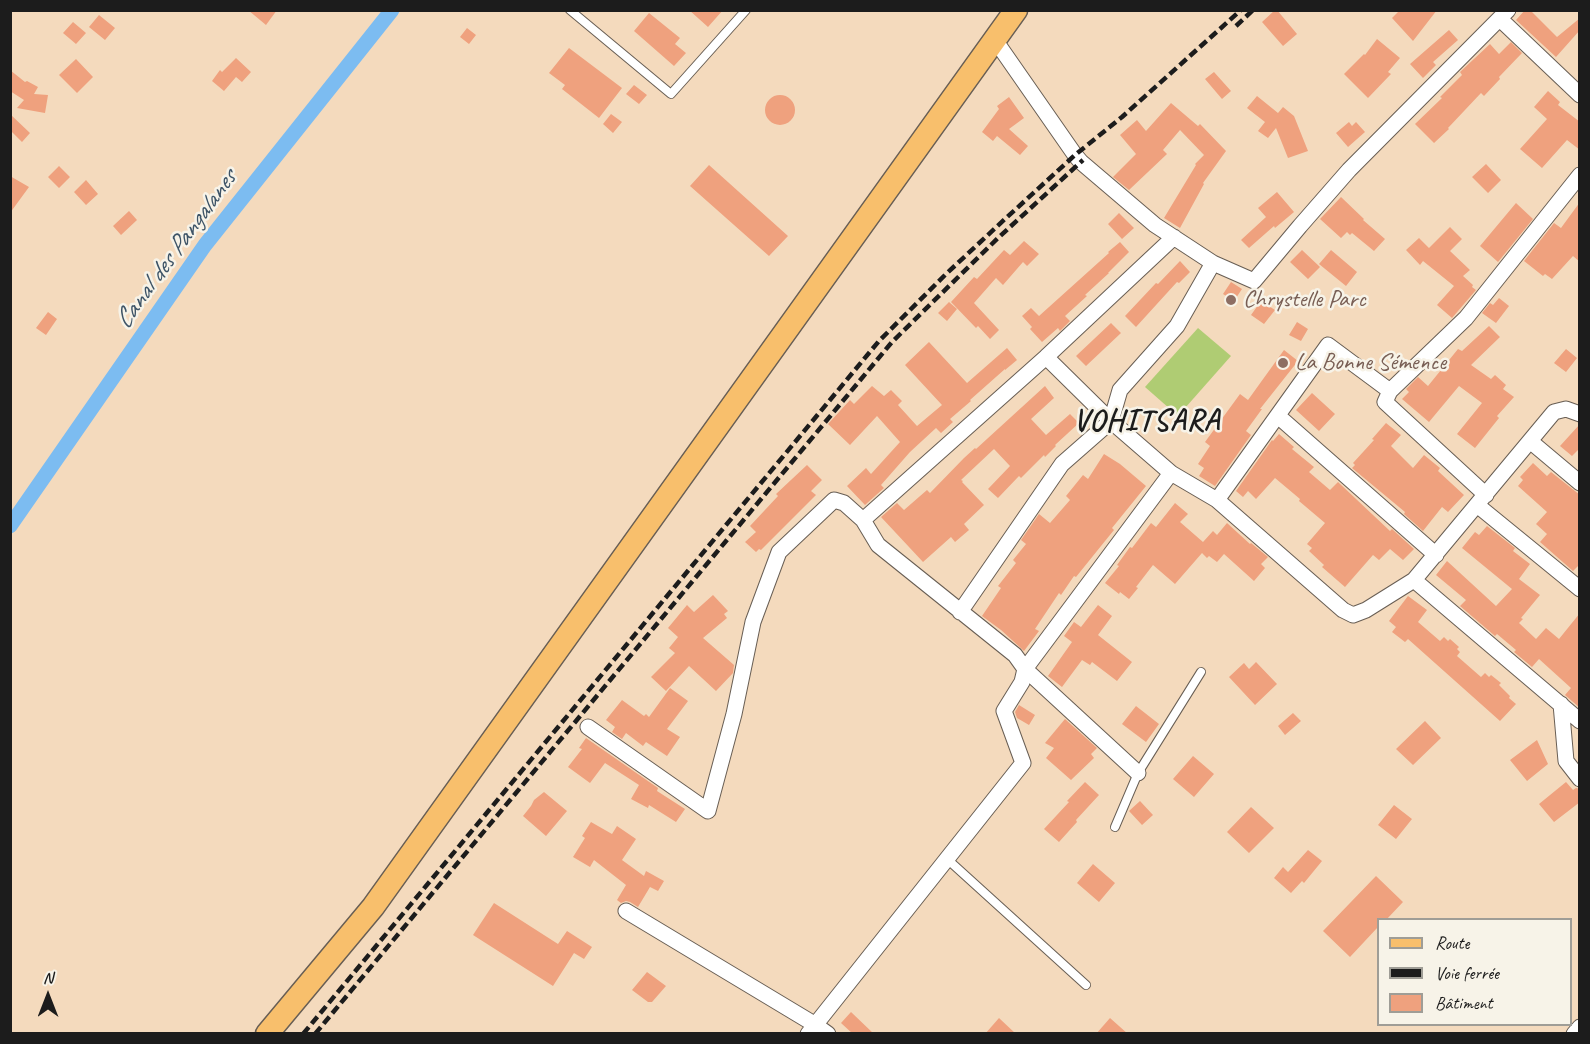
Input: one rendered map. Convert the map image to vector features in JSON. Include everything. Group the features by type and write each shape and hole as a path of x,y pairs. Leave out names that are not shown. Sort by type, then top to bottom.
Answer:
{"main road":[{"path":"267,1034 373,907 1016,10"}],"street":[{"path":"995,40 1075,155 1155,225 1213,263 1254,281 1349,170 1504,15 1580,95"},
{"path":"1580,175 1466,318 1389,391 1384,402 1482,500 1580,589"},
{"path":"863,520 1046,357 1174,237"},
{"path":"960,612 1062,464 1110,421 1120,390 1177,326 1213,263"},
{"path":"1217,500 1328,345 1389,391"},
{"path":"1046,357 1110,421 1171,473 1217,500 1343,610 1353,615 1366,610 1414,580 1554,412 1566,409 1580,414"},
{"path":"1278,416 1436,555"},
{"path":"1530,441 1580,483"},
{"path":"811,1029 1023,762 1004,711 1022,682 1025,669 1171,473"},
{"path":"588,727 708,811 734,714 753,622 779,552 834,500 844,503 863,520 878,545 1015,655 1025,669 1138,773"},
{"path":"1414,580 1580,721"},
{"path":"1561,705 1566,761 1580,779"},
{"path":"626,911 811,1029 828,1034"},
{"path":"1574,1034 1580,1027"}],"lane":[{"path":"570,10 671,94 746,10"},
{"path":"1115,827 1138,773 1201,672"},
{"path":"946,858 1086,986"}],"green space":[{"path":"1198,328 1231,356 1178,416 1145,387"}],"building":[{"path":"248,10 277,10 266,25"},
{"path":"689,10 723,10 708,27"},
{"path":"1275,10 1297,34 1283,46 1262,22"},
{"path":"1400,10 1437,10 1413,41 1392,18"},
{"path":"1525,10 1530,10 1557,37 1580,18 1580,30 1556,57 1516,20"},
{"path":"649,13 680,38 675,44 686,53 674,66 634,31"},
{"path":"99,15 115,28 105,40 89,27"},
{"path":"73,22 86,33 76,44 63,33"},
{"path":"467,28 476,35 469,44 460,37"},
{"path":"1449,30 1458,40 1433,62 1436,65 1423,78 1410,64"},
{"path":"1377,39 1400,58 1388,72 1391,74 1368,98 1344,74 1365,55"},
{"path":"1511,42 1522,53 1484,96 1481,93 1434,143 1415,124 1462,75 1460,72 1490,44 1499,54"},
{"path":"569,48 622,88 599,118 562,89 565,85 549,73"},
{"path":"236,58 251,72 242,82 236,77 224,91 212,81 220,70 222,72"},
{"path":"76,59 93,77 77,93 59,75"},
{"path":"10,70 25,82 38,87 34,94 48,95 45,113 17,108 24,100 10,91"},
{"path":"1214,72 1231,91 1222,99 1205,79"},
{"path":"634,85 647,95 639,104 626,94"},
{"path":"1548,91 1560,102 1558,105 1580,122 1580,150 1567,140 1542,168 1520,149 1547,119 1534,107"},
{"path":"780,95 790,100 795,110 790,120 780,125 770,120 765,110 770,100"},
{"path":"1257,96 1278,113 1283,107 1294,116 1308,151 1288,158 1276,128 1268,138 1258,131 1265,122 1247,108"},
{"path":"1009,97 1024,118 1009,129 1028,146 1020,155 997,136 993,141 982,132 999,109 997,106"},
{"path":"1171,103 1198,126 1200,124 1226,151 1203,183 1180,228 1164,218 1195,164 1204,155 1180,130 1163,150 1167,154 1129,190 1113,177 1136,154 1120,135 1137,120 1146,131"},
{"path":"10,114 30,133 22,142 10,130"},
{"path":"611,114 622,122 613,133 603,124"},
{"path":"1349,122 1352,126 1356,122 1365,132 1348,147 1336,133"},
{"path":"1486,164 1501,180 1488,193 1472,177"},
{"path":"709,165 788,236 769,256 690,186"},
{"path":"59,166 70,177 59,188 48,177"},
{"path":"10,176 29,187 10,213"},
{"path":"86,180 98,194 86,205 74,192"},
{"path":"1277,192 1294,212 1249,248 1241,240 1266,217 1258,208"},
{"path":"1341,197 1385,239 1374,251 1352,233 1350,235 1347,232 1341,238 1320,219"},
{"path":"1580,202 1580,262 1573,256 1552,279 1545,274 1543,276 1524,261 1554,223 1561,228"},
{"path":"1516,203 1533,219 1498,262 1480,246"},
{"path":"129,211 137,220 121,235 113,226"},
{"path":"1119,213 1134,228 1122,239 1108,224"},
{"path":"1450,227 1462,239 1450,251 1470,270 1463,276 1476,290 1452,318 1437,305 1454,286 1423,261 1420,265 1406,250 1419,238 1429,248"},
{"path":"1024,241 1039,254 1027,266 1023,262 1003,285 996,278 974,303 999,330 990,339 951,302 1004,250 1010,255"},
{"path":"1120,242 1129,252 1065,316 1070,321 1060,331 1058,328 1042,342 1022,316 1031,308 1039,316"},
{"path":"1302,250 1320,267 1308,279 1290,262"},
{"path":"1331,250 1357,272 1346,286 1319,264"},
{"path":"1180,261 1190,272 1179,283 1177,282 1136,327 1125,316"},
{"path":"1231,282 1242,289 1234,301 1223,294"},
{"path":"1499,298 1509,306 1496,323 1482,313 1490,303 1493,305"},
{"path":"1261,301 1275,310 1264,324 1251,315"},
{"path":"949,302 957,309 947,321 938,313"},
{"path":"48,312 57,319 46,335 36,328"},
{"path":"1297,322 1308,329 1301,341 1289,335"},
{"path":"1111,323 1121,333 1086,366 1076,356"},
{"path":"1489,326 1500,337 1471,365 1491,379 1495,375 1506,385 1503,389 1514,397 1497,416 1499,418 1475,448 1457,434 1482,403 1459,386 1429,422 1402,399 1409,392 1406,389 1418,377 1428,386 1458,349 1462,351"},
{"path":"929,342 967,383 1007,348 1017,360 950,419 953,422 941,433 936,428 910,452 881,485 884,488 865,505 847,486 866,468 871,474 900,442 877,416 850,445 828,424 850,400 854,404 872,386 884,396 891,390 902,401 898,405 917,426 942,405 905,365"},
{"path":"1566,349 1577,358 1566,372 1554,363"},
{"path":"1284,350 1298,361 1260,409 1262,409 1246,431 1251,435 1215,486 1199,476 1204,468 1198,464 1210,446 1205,442 1240,394 1248,400"},
{"path":"1045,386 1054,398 1031,419 1046,435 1070,414 1079,423 1045,457 1044,455 1021,478 1019,476 998,498 988,489 1010,466 994,449 961,480 984,505 964,524 969,530 955,542 951,537 923,562 881,517 897,503 904,510 927,490 930,493 964,458"},
{"path":"1312,393 1335,414 1319,431 1296,410"},
{"path":"1386,423 1401,435 1391,446 1413,468 1424,455 1440,468 1438,471 1464,495 1448,512 1442,507 1423,531 1404,514 1405,512 1352,468 1355,465 1353,463"},
{"path":"1580,424 1580,448 1572,456 1560,446"},
{"path":"1279,434 1294,447 1292,449 1314,467 1309,472 1330,490 1338,482 1390,531 1392,529 1414,549 1403,560 1390,549 1379,560 1373,555 1345,587 1322,567 1324,565 1309,551 1312,548 1307,544 1325,523 1299,501 1300,499 1275,478 1256,499 1248,491 1243,497 1236,491 1272,440"},
{"path":"1104,454 1146,486 1076,577 1074,576 1061,595 1059,593 1035,629 1039,631 1024,651 982,616 1001,588 998,586 1016,563 1013,560 1026,544 1021,540 1039,514 1050,523 1070,500 1066,496 1083,475 1088,479"},
{"path":"1533,463 1547,476 1551,472 1580,495 1580,564 1573,571 1540,542 1547,534 1536,524 1547,512 1518,486 1523,480 1520,477"},
{"path":"807,465 822,480 811,491 816,495 761,550 756,552 745,542 756,532 750,526 778,496 776,494"},
{"path":"1175,503 1188,514 1180,522 1203,542 1213,531 1217,535 1227,523 1268,557 1261,564 1265,568 1254,581 1224,554 1217,562 1202,553 1175,584 1153,565 1129,599 1105,583 1119,566 1117,565 1130,547 1132,548 1151,523 1156,527"},
{"path":"1487,526 1515,548 1513,551 1530,564 1519,579 1540,595 1519,623 1536,639 1546,628 1559,639 1580,613 1580,708 1565,695 1571,688 1539,659 1532,667 1514,652 1516,650 1497,634 1495,636 1460,606 1466,600 1436,575 1447,561 1496,606 1512,589 1462,548 1475,532 1479,535"},
{"path":"713,595 728,611 724,614 727,618 703,638 734,665 733,673 716,691 689,666 666,691 651,677 675,653 669,648 678,637 668,628 687,605 694,612"},
{"path":"1408,596 1427,610 1418,622 1440,641 1444,637 1448,641 1450,639 1459,647 1457,649 1460,652 1457,656 1481,677 1485,673 1501,683 1499,685 1516,704 1500,721 1408,639 1405,642 1392,632 1396,627 1389,621"},
{"path":"1098,605 1112,616 1098,635 1132,662 1117,681 1092,662 1090,665 1082,660 1062,687 1048,676 1072,642 1064,636 1074,622 1081,627"},
{"path":"1256,662 1277,684 1255,705 1229,677 1244,663 1249,669"},
{"path":"670,688 688,701 667,729 680,737 667,756 646,742 643,746 626,733 622,739 612,732 615,727 606,720 622,700 644,716 646,714 649,717"},
{"path":"1019,705 1035,715 1029,725 1017,718 1015,712"},
{"path":"1136,706 1159,724 1146,742 1122,724"},
{"path":"1293,713 1301,721 1285,735 1278,726"},
{"path":"1065,719 1097,748 1091,754 1094,758 1071,780 1046,758 1054,748 1045,743"},
{"path":"1425,721 1441,738 1413,765 1396,749"},
{"path":"586,738 685,809 676,822 649,805 648,808 631,799 639,785 605,763 590,783 568,767 582,749 579,748"},
{"path":"1537,740 1548,764 1527,781 1510,760"},
{"path":"1193,756 1214,774 1194,797 1173,779"},
{"path":"1085,782 1099,795 1059,842 1044,829"},
{"path":"1566,782 1573,790 1580,789 1580,802 1554,822 1539,804"},
{"path":"544,792 567,811 546,836 523,816 534,800"},
{"path":"1140,801 1153,815 1142,825 1129,811"},
{"path":"1394,805 1412,819 1396,839 1378,825"},
{"path":"1251,807 1274,828 1249,853 1227,832"},
{"path":"591,822 612,834 617,826 636,839 622,860 644,876 646,871 664,881 658,891 650,887 638,907 630,902 621,903 617,900 626,885 594,860 590,867 573,857 585,838 582,836"},
{"path":"1308,850 1322,861 1304,883 1302,881 1291,893 1274,878 1283,867 1288,872"},
{"path":"1093,864 1115,883 1099,902 1077,883"},
{"path":"1376,876 1403,902 1388,918 1377,918 1377,928 1350,957 1323,931"},
{"path":"494,903 558,944 567,931 592,947 584,959 574,953 553,986 473,935"},
{"path":"647,972 666,986 652,1002 648,1002 632,990"},
{"path":"851,1012 874,1034 853,1034 841,1023"},
{"path":"999,1018 1016,1034 985,1034"},
{"path":"1110,1018 1128,1034 1096,1034"}],"waterway":[{"name":"Canal des Pangalanes","path":"10,526 205,245 392,10"}],"railway":[{"path":"303,1034 879,341 1005,219 1241,10"},
{"path":"1236,26 1253,10"},
{"path":"315,1034 892,342 998,238 1083,160"}],"place":[{"name":"Chrystelle Parc","path":"1231,300"},
{"name":"La Bonne Sémence","path":"1283,363"}],"district":[{"name":"VOHITSARA","path":"1147,422"}]}
